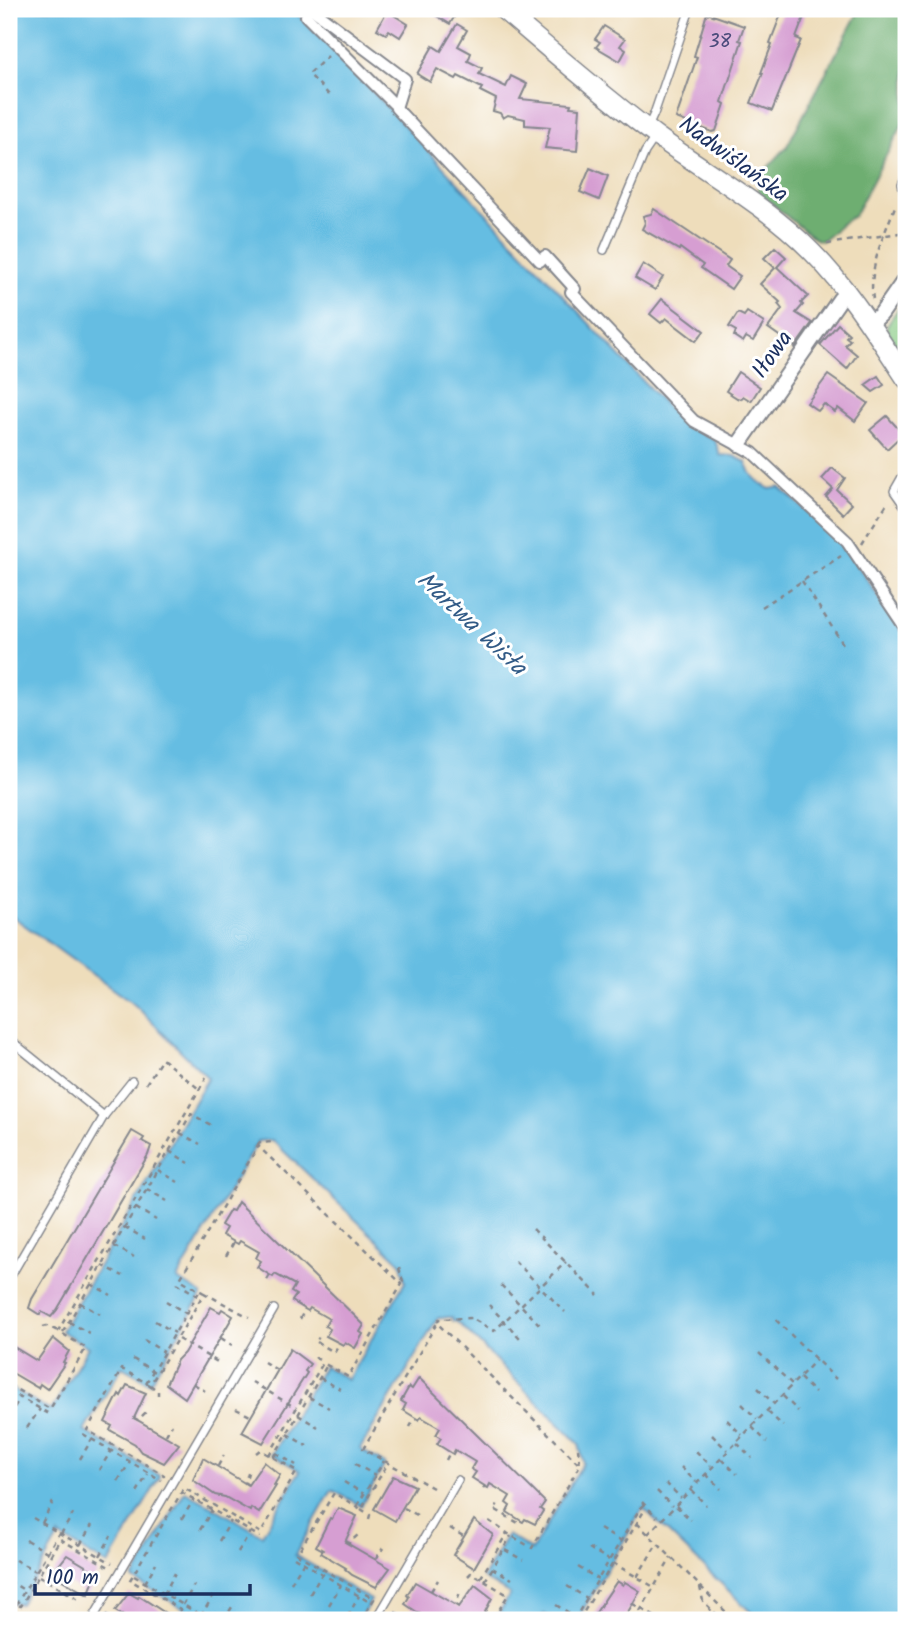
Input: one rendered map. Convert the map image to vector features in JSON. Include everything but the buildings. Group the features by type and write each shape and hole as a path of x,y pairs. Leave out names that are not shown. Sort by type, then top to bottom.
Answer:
{"street":[{"name":"Nadwiślańska","path":"502,9 651,131 772,217 810,250 847,293 906,379"},
{"path":"309,12 394,104"},
{"path":"309,12 405,79 396,108 540,261 545,256 575,289 571,292 694,421 753,453 848,541 906,628"},
{"path":"870,324 881,314 906,278"},
{"name":"Iłowa","path":"739,444 840,299 847,293"}],"lane":[{"path":"604,250 645,152 654,114 690,9"},
{"path":"906,176 902,184 906,200"},
{"path":"906,470 894,491 906,508"},
{"path":"9,1038 104,1116"},
{"path":"9,1279 104,1116 132,1082"},
{"path":"92,1620 274,1309"},
{"path":"376,1620 458,1480"}],"path":[{"path":"332,98 309,74 334,50"},
{"path":"875,305 872,288 876,263 903,189"},
{"path":"825,244 906,232"},
{"path":"762,607 865,542 894,491"},
{"path":"802,581 845,647"},
{"path":"146,1084 162,1059 200,1089"},
{"path":"61,1332 206,1078"},
{"path":"61,1332 69,1323 191,1114 211,1125"},
{"path":"180,1133 200,1144"},
{"path":"200,1293 180,1279 259,1143 272,1142"},
{"path":"258,1146 402,1284"},
{"path":"169,1152 189,1163"},
{"path":"158,1170 178,1182"},
{"path":"147,1189 167,1201"},
{"path":"136,1208 156,1220"},
{"path":"125,1227 145,1239"},
{"path":"533,1229 598,1295"},
{"path":"226,1256 234,1242"},
{"path":"114,1246 134,1257"},
{"path":"515,1261 565,1312"},
{"path":"433,1488 363,1449 437,1323 439,1320 471,1318 494,1331 566,1262"},
{"path":"102,1265 123,1276"},
{"path":"315,1357 348,1377 402,1284 400,1268"},
{"path":"267,1280 270,1275"},
{"path":"177,1283 249,1317"},
{"path":"91,1284 111,1295"},
{"path":"501,1285 541,1326"},
{"path":"146,1382 200,1293"},
{"path":"150,1385 200,1293"},
{"path":"166,1301 187,1314"},
{"path":"80,1303 100,1314"},
{"path":"489,1305 520,1338"},
{"path":"300,1319 305,1309"},
{"path":"776,1320 836,1379"},
{"path":"155,1321 175,1333"},
{"path":"69,1323 89,1333"},
{"path":"437,1323 580,1465"},
{"path":"9,1385 50,1409 86,1348 47,1325 43,1327"},
{"path":"221,1338 232,1345"},
{"path":"177,1339 221,1364"},
{"path":"318,1339 334,1352 340,1343"},
{"path":"144,1340 164,1352"},
{"path":"758,1353 792,1384"},
{"path":"133,1359 153,1371"},
{"path":"649,1532 816,1360"},
{"path":"264,1362 277,1370"},
{"path":"275,1455 326,1365"},
{"path":"269,1455 296,1408 326,1365"},
{"path":"83,1434 161,1480 163,1475 87,1430 122,1369 146,1382 158,1391 158,1395"},
{"path":"321,1377 340,1389"},
{"path":"799,1377 815,1393"},
{"path":"252,1382 296,1408"},
{"path":"194,1384 205,1391"},
{"path":"758,1388 773,1404"},
{"path":"9,1391 49,1414"},
{"path":"782,1395 798,1411"},
{"path":"309,1396 329,1408"},
{"path":"9,1416 21,1398"},
{"path":"742,1404 758,1420"},
{"path":"27,1428 40,1409"},
{"path":"236,1409 250,1416"},
{"path":"134,1418 138,1420 148,1410"},
{"path":"767,1410 783,1426"},
{"path":"298,1415 318,1427"},
{"path":"411,1427 415,1418"},
{"path":"727,1420 743,1435"},
{"path":"166,1435 172,1424"},
{"path":"752,1426 768,1442"},
{"path":"287,1434 307,1446"},
{"path":"712,1436 727,1451"},
{"path":"79,1459 92,1439"},
{"path":"736,1442 752,1458"},
{"path":"489,1521 531,1548 580,1465 578,1448"},
{"path":"256,1453 260,1450 296,1465"},
{"path":"99,1470 111,1451"},
{"path":"696,1451 712,1467"},
{"path":"446,1460 450,1452"},
{"path":"218,1466 224,1455"},
{"path":"209,1620 129,1581 184,1488 261,1533 297,1471 275,1455"},
{"path":"721,1458 737,1474"},
{"path":"118,1481 130,1462"},
{"path":"358,1505 385,1462"},
{"path":"361,1509 385,1462"},
{"path":"355,1464 376,1473"},
{"path":"681,1467 697,1483"},
{"path":"248,1485 245,1483 249,1469"},
{"path":"137,1492 149,1473"},
{"path":"705,1474 722,1489"},
{"path":"344,1482 363,1495"},
{"path":"666,1483 681,1498"},
{"path":"690,1489 706,1505"},
{"path":"657,1491 691,1520"},
{"path":"182,1493 260,1537"},
{"path":"362,1620 374,1599 297,1554 334,1493 358,1505 370,1515 369,1520"},
{"path":"182,1519 193,1499"},
{"path":"42,1523 53,1503"},
{"path":"579,1620 620,1541 643,1504 657,1517"},
{"path":"404,1508 417,1515"},
{"path":"200,1530 212,1510"},
{"path":"496,1510 520,1524 522,1521"},
{"path":"556,1605 574,1619 643,1511"},
{"path":"16,1604 73,1514"},
{"path":"9,1604 21,1606 60,1539 109,1567 112,1563 33,1518"},
{"path":"219,1541 231,1521"},
{"path":"637,1523 649,1532 671,1558 734,1620"},
{"path":"80,1545 92,1525"},
{"path":"450,1528 463,1536"},
{"path":"600,1529 620,1541"},
{"path":"238,1552 250,1532"},
{"path":"480,1578 507,1533"},
{"path":"346,1541 349,1543 359,1534"},
{"path":"100,1557 111,1536"},
{"path":"485,1580 511,1536"},
{"path":"26,1541 47,1552"},
{"path":"637,1577 657,1543"},
{"path":"376,1559 383,1548"},
{"path":"504,1548 523,1560"},
{"path":"589,1548 654,1587"},
{"path":"294,1557 370,1603"},
{"path":"635,1620 671,1558"},
{"path":"15,1560 36,1571"},
{"path":"144,1582 156,1563"},
{"path":"291,1583 303,1563"},
{"path":"578,1567 598,1579"},
{"path":"491,1569 512,1579"},
{"path":"164,1594 175,1573"},
{"path":"468,1576 471,1573 508,1595 493,1620"},
{"path":"310,1594 322,1574"},
{"path":"38,1576 82,1601"},
{"path":"134,1576 199,1620"},
{"path":"431,1591 438,1580"},
{"path":"9,1581 23,1592"},
{"path":"174,1620 194,1585"},
{"path":"329,1605 341,1585"},
{"path":"567,1586 587,1598"},
{"path":"700,1587 703,1601 722,1620"},
{"path":"69,1594 73,1588"},
{"path":"460,1592 456,1605 460,1607"},
{"path":"201,1616 213,1596"},
{"path":"348,1616 360,1597"},
{"path":"633,1604 657,1618"},
{"path":"224,1620 232,1607"},
{"path":"705,1620 711,1609"},
{"path":"104,1614 115,1620"},
{"path":"243,1620 246,1615"},
{"path":"401,1620 394,1615 410,1620"},
{"path":"542,1620 545,1616 551,1620"}],"green space":[{"path":"860,9 897,9 906,14 906,118 854,216 821,241 757,192 762,174 786,148"},
{"path":"906,297 906,360 887,331 887,325"}],"water":[{"name":"Martwa Wisła","path":"9,9 292,9 334,50 684,425 715,440 720,455 734,456 746,462 752,475 765,486 770,489 780,487 842,543 906,637 906,1620 759,1620 643,1508 577,1620 555,1620 544,1614 540,1620 495,1620 510,1594 483,1578 507,1535 532,1550 583,1463 579,1444 458,1322 453,1321 452,1317 438,1318 360,1449 385,1464 361,1506 332,1490 295,1555 371,1600 359,1620 203,1620 133,1579 185,1491 262,1535 300,1471 272,1454 324,1366 348,1379 405,1282 401,1263 272,1140 258,1141 177,1279 202,1294 150,1383 122,1367 84,1431 160,1476 159,1479 108,1565 59,1536 20,1604 9,1603 9,1387 51,1411 88,1347 61,1331 208,1078 136,1006 9,914"}]}
